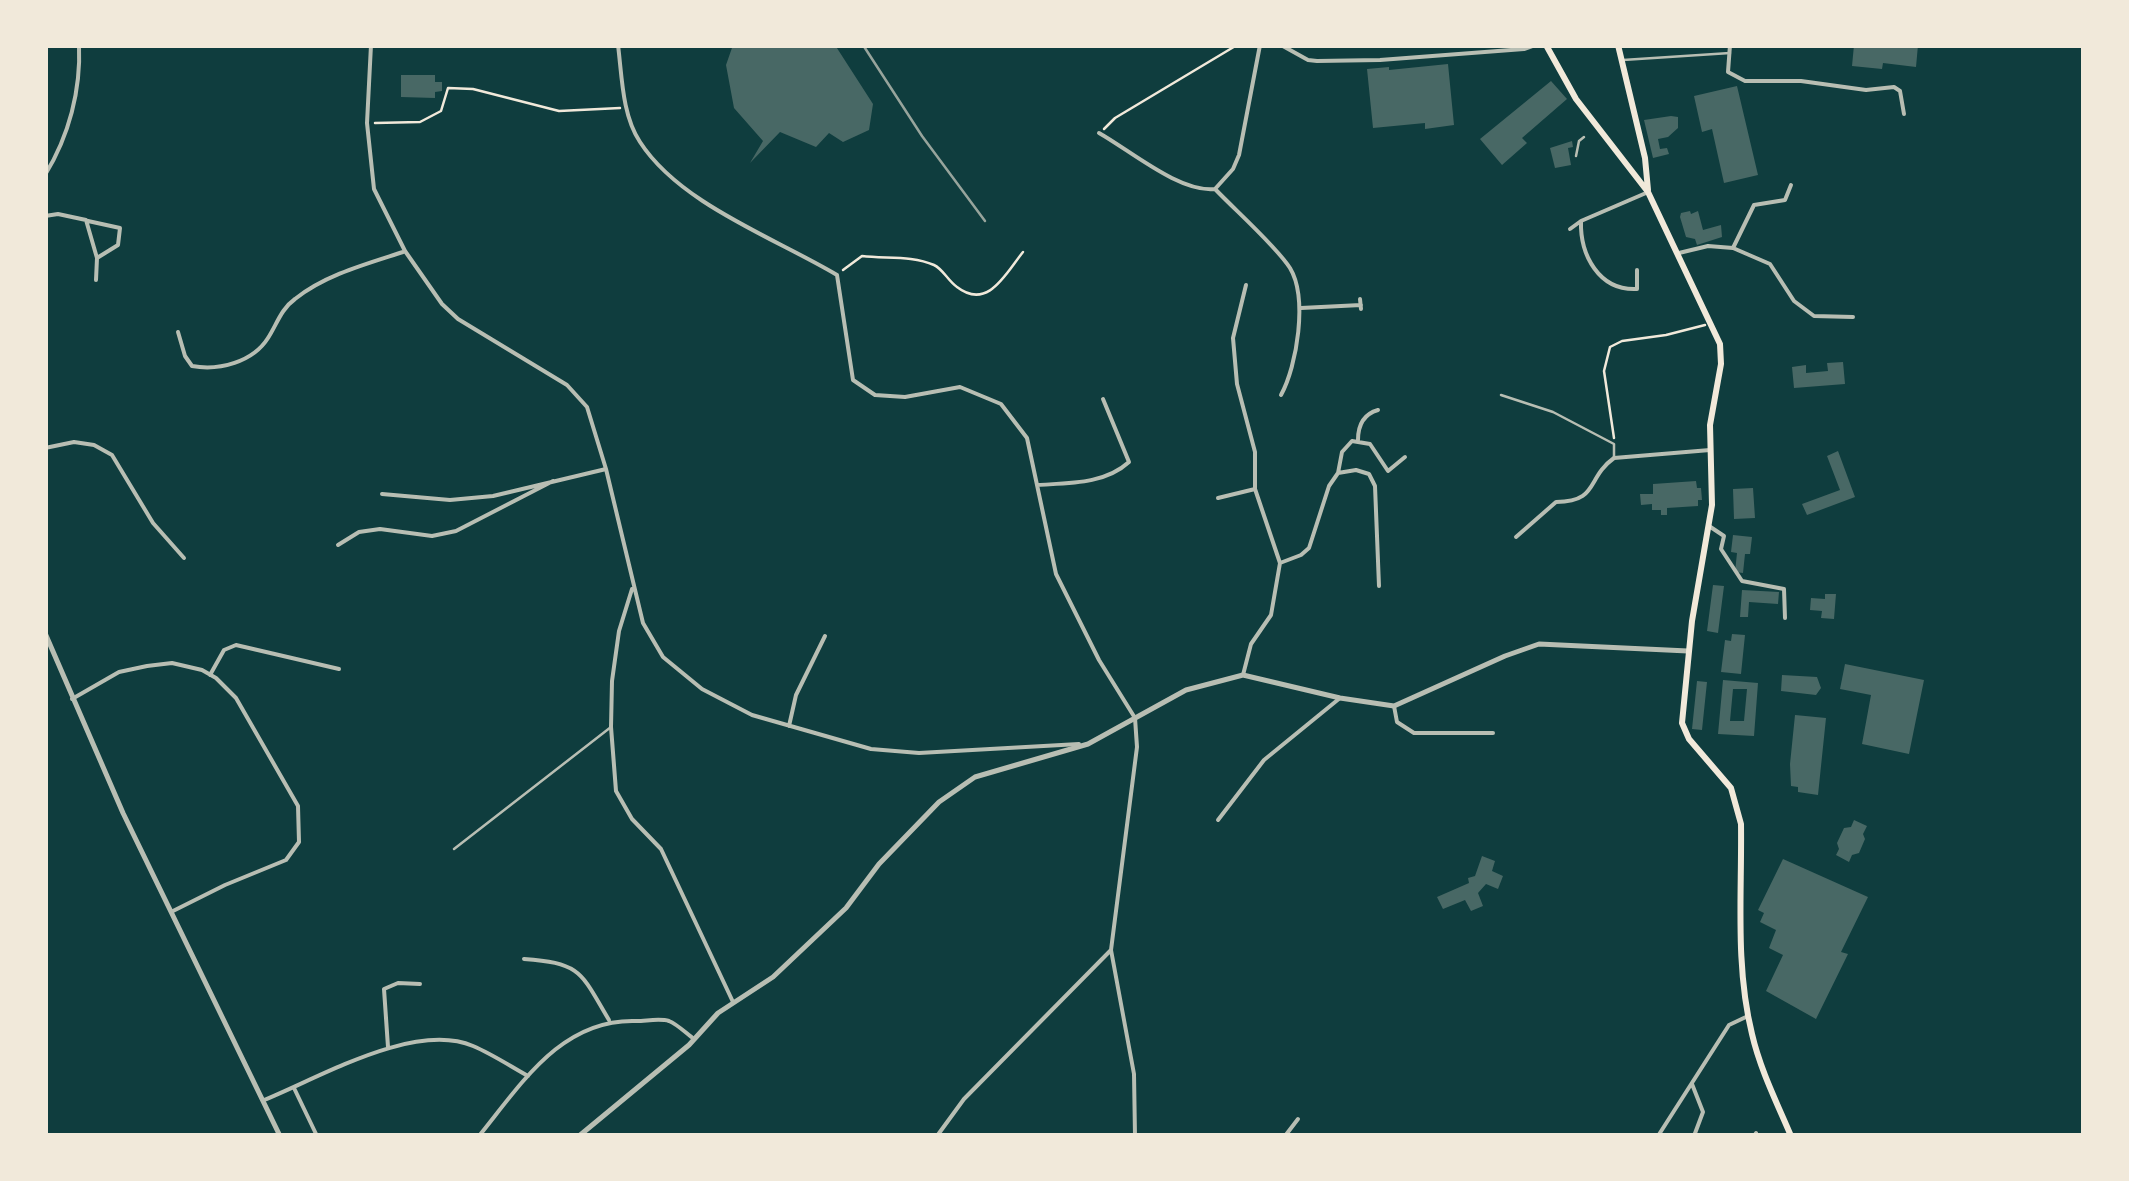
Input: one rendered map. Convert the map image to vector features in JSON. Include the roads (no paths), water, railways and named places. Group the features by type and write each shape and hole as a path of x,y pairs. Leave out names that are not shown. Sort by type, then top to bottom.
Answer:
{"main road":[{"path":"1546,45 1596,127 1648,192 1721,352 1710,425 1709,526 1688,651 1683,728 1731,788 1741,824 1740,916 1748,1016 1753,1040 1791,1136"},
{"path":"1618,45 1645,158 1648,192"},
{"path":"1630,167 1645,158"}],"street":[{"path":"45,174 73,112 79,45"},
{"path":"371,45 368,123 374,189 404,251 442,304 458,319 567,385 587,407 606,468 643,624 670,664 752,715 871,749 919,753 1088,744"},
{"path":"618,45 626,108 640,142 673,177 712,209 837,275 854,380 876,395 905,397 960,388 1001,404 1026,438 1056,574 1099,660 1135,718 1137,747 1111,950 1134,1074 1135,1136"},
{"path":"1099,134 1182,183 1200,191 1216,189 1240,155 1260,45"},
{"path":"1280,45 1308,60 1328,61 1524,49 1535,45"},
{"path":"1730,45 1728,72 1745,81 1801,81 1866,90 1894,87 1900,92 1904,114"},
{"path":"1734,248 1754,204 1785,200 1791,184"},
{"path":"1216,189 1291,270 1299,308 1297,348 1281,396"},
{"path":"1570,229 1648,192"},
{"path":"45,216 58,214 120,228 118,245 96,258"},
{"path":"86,220 96,258 96,280"},
{"path":"1582,220 1581,239 1602,281 1626,290 1637,289 1637,270"},
{"path":"1675,254 1708,246 1734,248 1770,264 1794,302 1814,316 1853,317"},
{"path":"178,332 184,356 192,366 207,369 245,358 260,350 291,302 350,270 404,251"},
{"path":"1243,675 1251,644 1271,615 1280,563 1255,489 1256,460 1237,384 1234,331 1246,285"},
{"path":"1299,308 1361,304"},
{"path":"1038,484 1076,483 1115,475 1129,462 1103,399"},
{"path":"1358,440 1361,423 1378,410"},
{"path":"1280,563 1301,556 1308,548 1346,445 1358,440 1373,447 1388,471 1406,457"},
{"path":"45,448 74,442 94,444 112,456 153,523 184,558"},
{"path":"1516,537 1556,502 1578,502 1588,494 1602,467 1614,458 1710,450"},
{"path":"382,494 450,500 493,496 606,468"},
{"path":"1338,473 1356,470 1369,474 1375,486 1379,586"},
{"path":"338,545 359,532 380,529 432,536 456,531 553,481"},
{"path":"1224,484 1228,494"},
{"path":"1218,498 1255,489"},
{"path":"1709,526 1724,536 1721,549 1742,581 1784,589 1785,618"},
{"path":"1366,574 1379,574"},
{"path":"634,584 620,631 612,680 616,791 632,819 661,848 733,1002"},
{"path":"45,633 170,912 212,990 280,1136"},
{"path":"789,726 796,694 825,636"},
{"path":"579,1136 733,1002 773,977 846,908 879,864 939,802 975,777 1088,744 1186,690 1243,675 1340,698 1394,706 1539,644 1688,651"},
{"path":"210,674 224,650 236,645 339,669"},
{"path":"72,699 118,672 160,663 182,664 210,674 236,698 298,806 299,842 286,860 225,884 170,912"},
{"path":"1218,820 1264,760 1340,698"},
{"path":"1394,706 1397,722 1414,734 1493,734"},
{"path":"937,1136 964,1099 1111,950"},
{"path":"524,960 560,962 582,974 609,1020"},
{"path":"388,1047 384,989 398,982 420,984"},
{"path":"1658,1136 1729,1024 1748,1016"},
{"path":"479,1136 528,1076 564,1043 609,1020 668,1020 694,1039"},
{"path":"264,1100 388,1047 426,1041 470,1044 528,1076"},
{"path":"1692,1084 1703,1112 1694,1136"},
{"path":"294,1088 317,1136"},
{"path":"1285,1136 1298,1119"}],"lane":[{"path":"1622,60 1730,53"},
{"path":"1576,156 1579,141 1584,137"},
{"path":"1500,395 1553,412 1614,444 1614,458"},
{"path":"454,849 611,727"}],"railway":[{"path":"863,45 922,136 985,221"}]}
